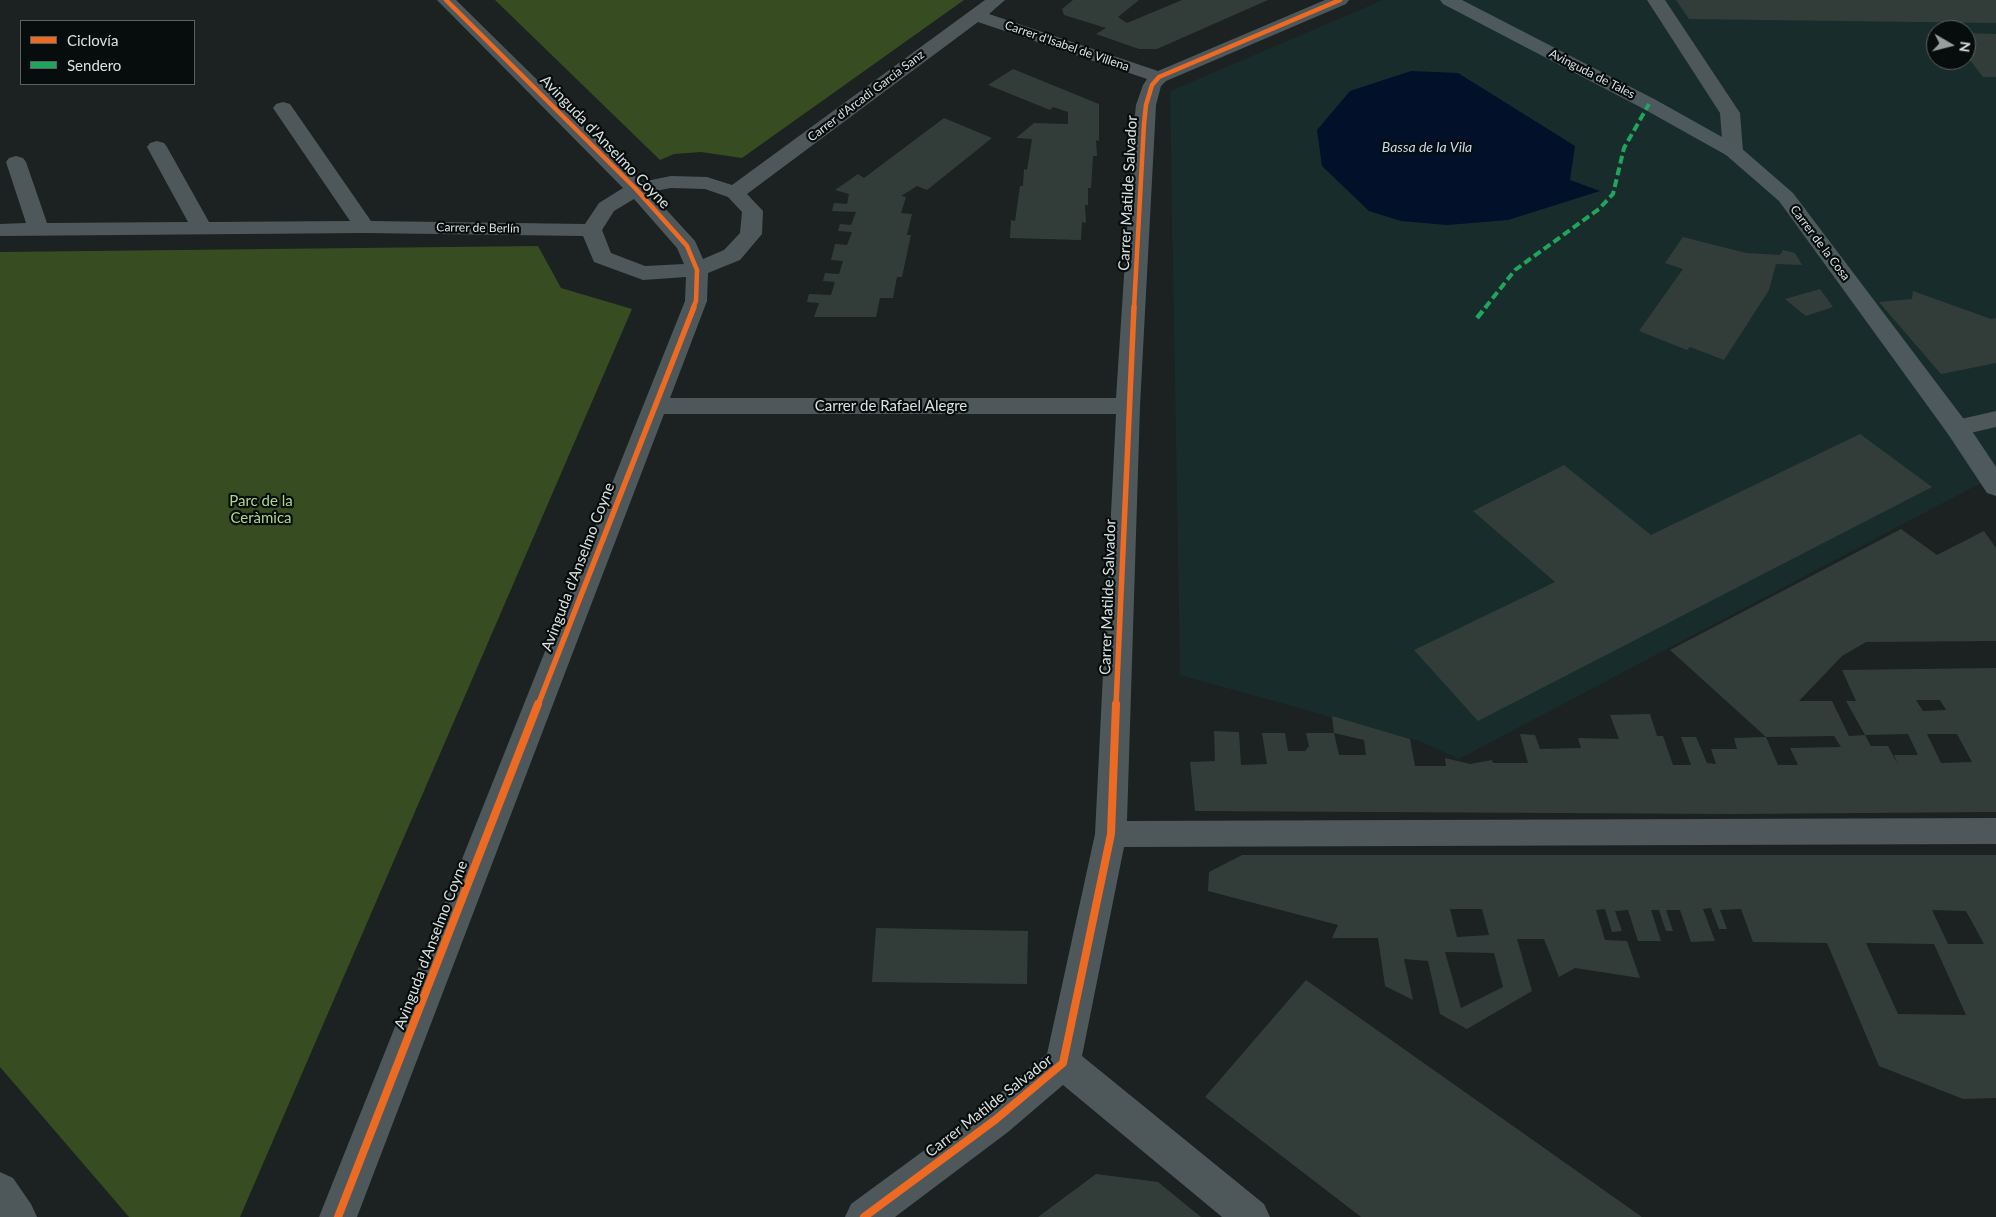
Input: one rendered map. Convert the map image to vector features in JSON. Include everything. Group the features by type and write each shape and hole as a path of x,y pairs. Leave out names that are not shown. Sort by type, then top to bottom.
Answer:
{"main road":[{"name":"Avinguda de Tales","path":"1449,0 1649,104 1732,150"},
{"name":"Carrer de la Cosa","path":"1732,150 1786,197 1958,428 1996,486"}],"street":[{"name":"Avinguda d'Anselmo Coyne","path":"338,1217 696,301 697,270 687,246 636,189 446,0"},
{"name":"Carrer d'Arcadi García Sanz","path":"735,193 996,0"},
{"path":"1159,77 1340,0"},
{"path":"1656,0 1730,113 1732,150"},
{"name":"Carrer d'Isabel de Villena","path":"976,14 1159,77"},
{"name":"Carrer Matilde Salvador","path":"864,1217 995,1120 1063,1063 1111,834 1128,406 1144,124 1149,93 1152,85 1159,77"},
{"path":"283,108 365,226"},
{"path":"157,147 202,228"},
{"path":"16,162 39,230"},
{"name":"Avinguda d'Anselmo Coyne","path":"672,182 707,183 735,193 753,211 751,234 732,255 697,270 643,274 602,257 591,230 606,207 636,189 672,182"},
{"name":"Carrer de Berlín","path":"0,230 365,226 591,230"},
{"name":"Carrer de Rafael Alegre","path":"654,406 1128,406"},
{"path":"1958,428 1996,419"},
{"path":"1111,834 1996,831"},
{"path":"1063,1063 1251,1217"},
{"path":"0,1191 18,1217"}],"shaded area":[{"path":"1383,0 1996,0 1996,475 1459,759 1422,742 1180,675 1170,91"}],"green space":[{"path":"495,0 964,0 742,158 701,152 674,154 660,160"},
{"name":"Parc de la Ceràmica","path":"538,246 561,288 632,309 240,1217 129,1217 0,1067 0,252"}],"water":[{"name":"Bassa de la Vila","path":"1411,71 1458,73 1575,146 1570,180 1600,191 1508,220 1447,225 1401,221 1369,211 1322,166 1317,130 1350,91"}],"building":[{"path":"1073,0 1139,0 1118,17 1127,23 1182,0 1268,0 1157,49 1139,49 1096,34 1106,28 1064,15 1062,9"},
{"path":"1676,0 1996,0 1996,23 1976,23 1976,20 1926,20 1926,22 1689,19"},
{"path":"1976,33 1996,34 1996,77 1983,77 1976,68"},
{"path":"1013,69 1099,104 1099,141 1096,140 1097,156 1093,156 1091,188 1088,188 1088,205 1085,205 1086,223 1082,222 1081,240 1010,238 1011,220 1015,221 1020,186 1023,186 1024,169 1027,170 1032,139 1016,138 1034,123 1068,124 1068,112 1053,107 1050,110 988,85"},
{"path":"944,118 992,138 927,190 917,186 901,196 906,197 901,213 912,214 907,235 911,235 902,277 897,277 893,298 880,298 876,317 814,317 819,303 807,302 809,294 831,295 835,282 823,281 825,273 839,274 843,261 831,260 835,244 847,245 852,232 838,231 840,224 851,225 856,212 832,211 834,203 847,204 849,194 835,190 858,174 864,178"},
{"path":"1683,237 1746,253 1780,255 1783,250 1795,253 1802,265 1776,264 1769,290 1724,360 1690,347 1687,350 1639,331 1683,269 1665,263"},
{"path":"1820,289 1833,307 1806,316 1785,299"},
{"path":"1913,291 1991,319 1996,318 1996,363 1941,374 1879,302 1912,299"},
{"path":"1860,434 1932,487 1478,721 1414,650 1555,582 1473,511 1564,465 1651,535"},
{"path":"1901,529 1937,555 1984,531 1996,548 1996,641 1866,642 1842,656 1799,701 1832,701 1849,736 1865,735 1846,701 1856,701 1842,670 1996,668 1996,812 1734,814 1195,811 1190,762 1215,761 1214,731 1239,732 1241,765 1267,764 1262,733 1285,733 1288,751 1305,751 1309,746 1306,733 1334,733 1332,716 1410,739 1415,766 1446,766 1445,758 1470,764 1492,760 1493,763 1528,763 1520,734 1535,735 1540,749 1581,748 1578,738 1619,739 1610,715 1650,714 1657,736 1663,736 1673,765 1691,765 1681,737 1696,737 1707,763 1716,764 1711,749 1737,749 1734,738 1766,737 1670,650","holes":["1916,700 1940,700 1946,710 1923,711","1334,733 1364,740 1366,755 1339,755","1908,734 1918,755 1894,755 1898,765 1888,746 1871,746 1865,735","1927,734 1957,734 1972,762 1941,763","1834,736 1841,747 1790,748 1798,765 1778,765 1766,737"]},
{"path":"1242,855 1996,855 1996,1098 1963,1099 1879,1066 1827,943 1753,942 1741,909 1720,910 1727,929 1719,929 1711,908 1703,909 1715,941 1691,942 1680,910 1666,910 1673,931 1666,931 1659,910 1651,910 1661,941 1638,941 1628,910 1615,911 1622,931 1612,932 1605,909 1596,910 1605,940 1627,941 1640,978 1575,968 1559,977 1544,939 1517,939 1532,991 1467,1029 1440,1014 1428,961 1404,959 1413,1000 1385,986 1378,938 1332,938 1338,925 1208,891 1209,872","holes":["1450,909 1482,909 1489,935 1457,937","1932,910 1966,911 1984,944 1948,944","1866,943 1934,944 1966,1015 1898,1014","1445,952 1494,953 1503,987 1461,1008"]},
{"path":"876,928 1028,931 1027,984 872,982"},
{"path":"1306,980 1642,1217 1361,1217 1205,1097"},
{"path":"1096,1174 1158,1182 1201,1217 1038,1217"}],"marked path":[{"path":"1477,318 1515,270 1599,209 1613,194 1624,148 1649,104"}],"cycle path":[{"path":"338,1217 696,301 697,270 687,246 636,189 446,0"},
{"path":"864,1217 995,1120 1063,1063 1111,834 1128,406 1144,124 1146,105 1152,85 1159,77 1340,0"}]}
